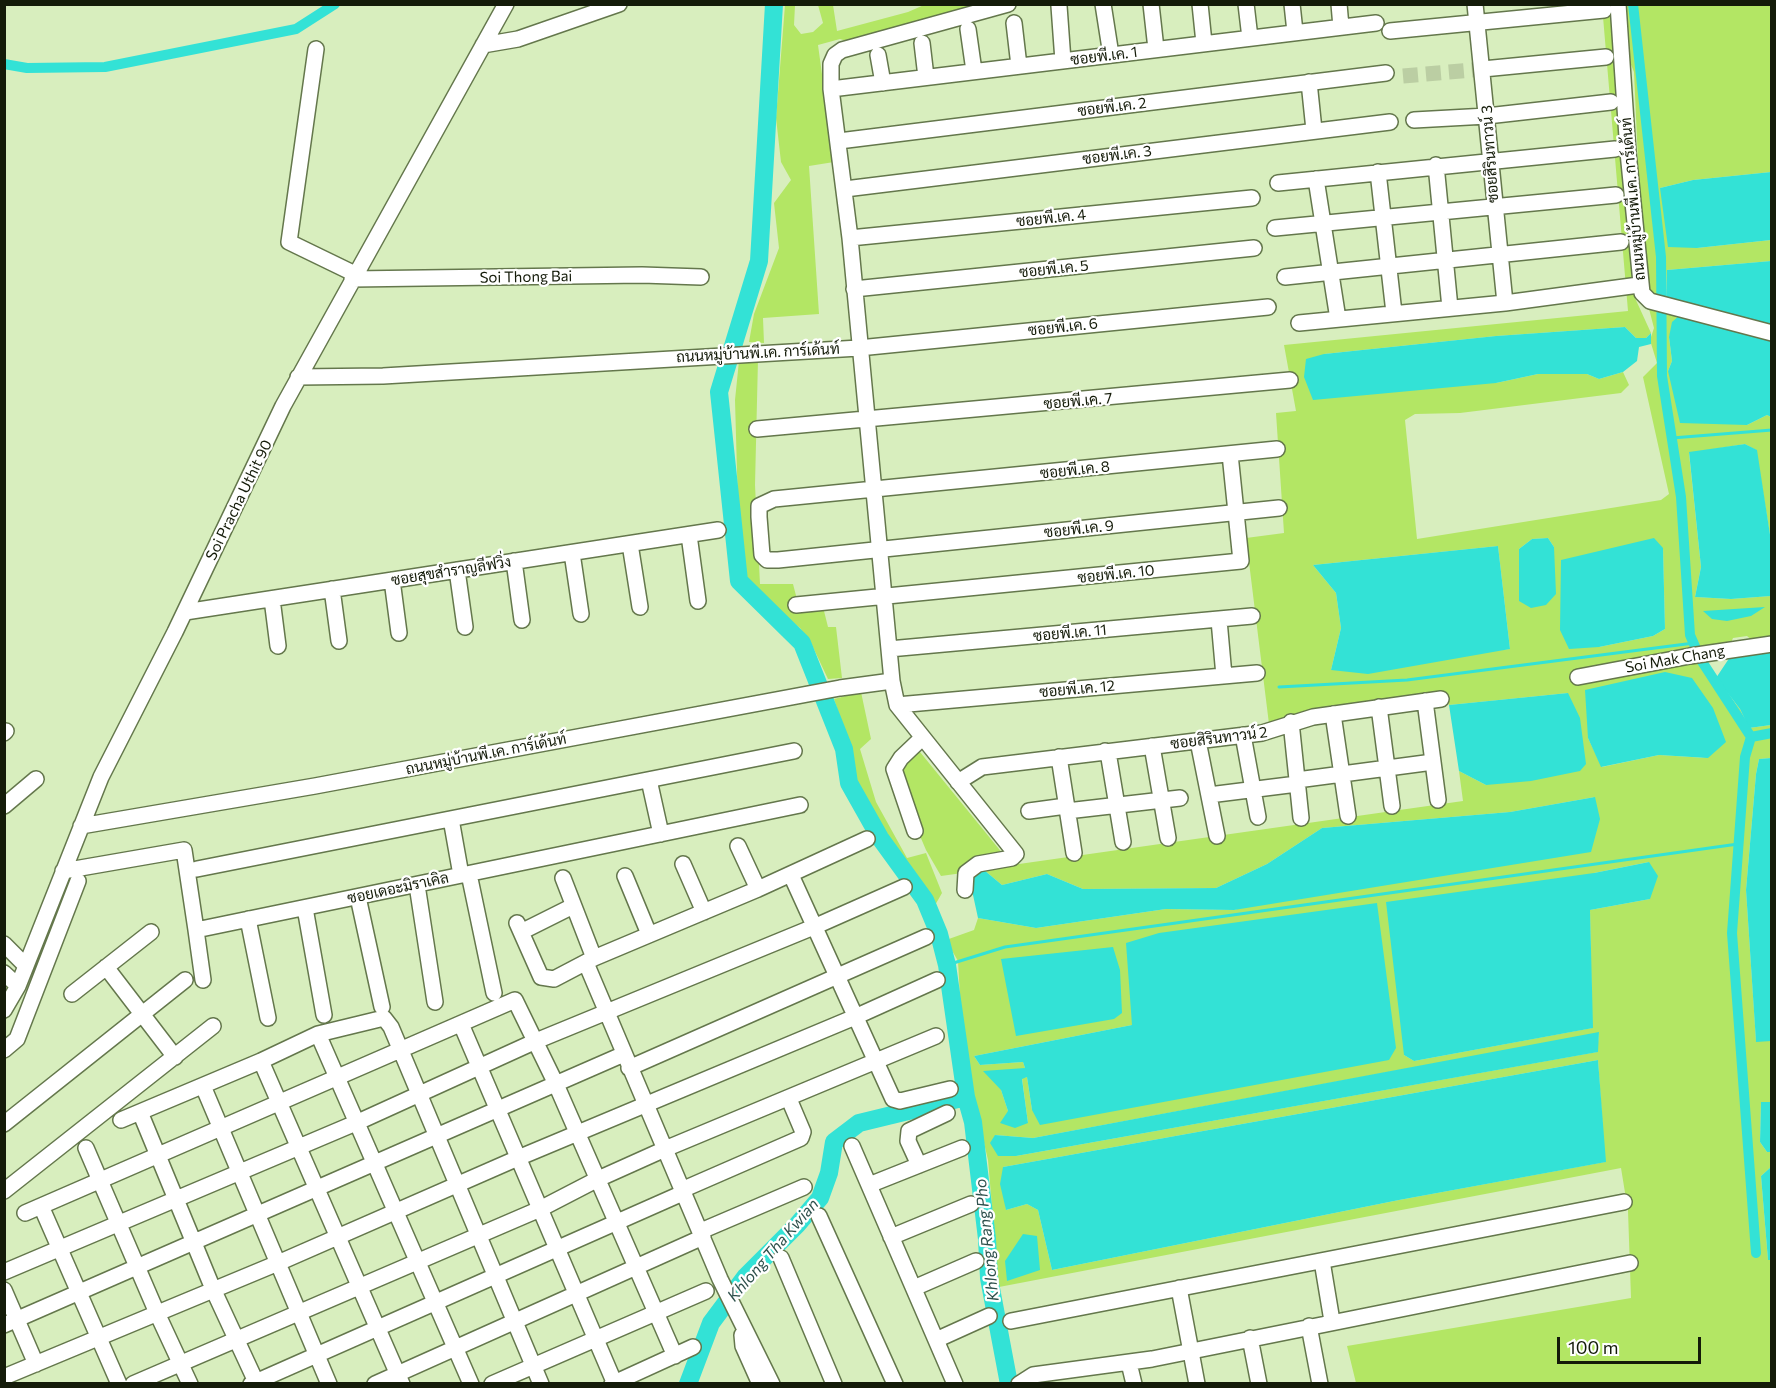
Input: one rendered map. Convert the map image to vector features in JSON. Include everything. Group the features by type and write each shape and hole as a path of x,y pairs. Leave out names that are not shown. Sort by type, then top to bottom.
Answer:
{"street":[{"path":"483,45 518,39 619,4"},
{"name":"ถนนหมู่บ้านพี.เค. การ์เด้นท์","path":"965,890 966,873 978,864 1012,858 1016,854 897,705 892,681 845,189 831,89 831,64 835,55 842,50 1008,4"},
{"path":"1104,4 1111,55"},
{"path":"1151,4 1156,49"},
{"path":"1200,4 1204,44"},
{"path":"1246,4 1250,38"},
{"path":"1292,4 1296,32"},
{"path":"1339,4 1341,27"},
{"name":"ซอยสิรินทาวน์ 3","path":"1475,4 1505,303"},
{"name":"Soi Pracha Uthit 90","path":"4,1010 18,986 100,777 184,612 298,377 504,5"},
{"path":"1059,6 1063,60"},
{"path":"1390,31 1611,8"},
{"name":"ถนนหมู่บ้านพี.เค. การ์เด้นท์","path":"1611,8 1640,262 1639,285 1644,297 1650,301 1772,333"},
{"name":"ซอยพี.เค. 1","path":"831,89 1376,22"},
{"path":"1014,23 1019,66"},
{"path":"968,29 974,71"},
{"path":"922,43 926,77"},
{"path":"316,49 289,242 354,277"},
{"path":"878,54 883,82"},
{"path":"1483,69 1606,57"},
{"name":"ซอยพี.เค. 2","path":"839,141 1386,73"},
{"path":"1309,82 1314,130"},
{"path":"1414,120 1487,116 1611,102"},
{"name":"ซอยพี.เค. 3","path":"845,189 1314,130 1390,123"},
{"path":"1278,183 1436,165 1490,162 1615,149"},
{"path":"1436,165 1450,308"},
{"path":"1378,172 1394,313"},
{"path":"1316,178 1338,319"},
{"path":"1275,228 1616,195"},
{"name":"ซอยพี.เค. 4","path":"850,238 1252,198"},
{"path":"1285,277 1621,242"},
{"name":"ซอยพี.เค. 5","path":"854,289 1254,248"},
{"name":"Soi Thong Bai","path":"354,277 630,275 700,277"},
{"path":"1299,323 1505,303 1639,285"},
{"name":"ซอยพี.เค. 6","path":"859,348 1268,307"},
{"name":"ถนนหมู่บ้านพี.เค. การ์เด้นท์","path":"298,377 383,376 754,352 859,348"},
{"name":"ซอยพี.เค. 7","path":"757,429 866,421 1290,380"},
{"name":"ซอยพี.เค. 8","path":"879,549 767,560 762,555 760,545 759,506 774,499 1277,448"},
{"name":"ซอยพี.เค. 10","path":"884,597 1241,561 1230,454"},
{"name":"ซอยพี.เค. 9","path":"879,549 1279,508"},
{"name":"ซอยสุขสำราญลีฟวิ่ง","path":"184,612 718,530"},
{"path":"689,535 698,601"},
{"path":"630,544 640,608"},
{"path":"572,553 581,614"},
{"path":"514,561 522,620"},
{"path":"457,570 465,627"},
{"path":"392,580 399,633"},
{"path":"332,590 339,640"},
{"path":"796,605 884,597"},
{"path":"272,599 278,646"},
{"name":"ซอยพี.เค. 11","path":"889,649 1252,616"},
{"path":"1218,620 1224,676"},
{"name":"Soi Mak Chang","path":"1578,677 1690,656 1772,644"},
{"name":"ซอยพี.เค. 12","path":"897,705 1257,673"},
{"name":"ถนนหมู่บ้านพี.เค. การ์เด้นท์","path":"81,826 315,786 840,688 892,681"},
{"name":"ซอยสิรินทาวน์ 2","path":"962,786 982,767 1270,732 1291,722 1441,699"},
{"path":"1425,701 1438,800"},
{"path":"1379,707 1392,806"},
{"path":"1333,714 1348,816"},
{"path":"1291,722 1301,818"},
{"path":"1243,735 1258,817"},
{"path":"915,831 894,769 901,758 922,738"},
{"path":"1198,741 1216,836"},
{"path":"1152,746 1168,838"},
{"path":"197,869 794,751"},
{"path":"1105,751 1109,758 1123,842"},
{"path":"1059,757 1074,853"},
{"path":"1209,795 1433,762"},
{"path":"4,806 36,779"},
{"path":"649,780 662,834"},
{"path":"1029,811 1117,806 1180,798"},
{"name":"ซอยเดอะมิราเคิล","path":"196,930 800,805"},
{"path":"451,819 494,993"},
{"path":"573,906 519,928 541,976 545,979 563,976 649,934 791,875 867,839"},
{"path":"738,846 758,889"},
{"path":"63,871 184,850 203,980"},
{"path":"684,864 704,912"},
{"path":"791,875 896,1101 950,1089"},
{"path":"625,876 649,934"},
{"path":"563,878 606,1012 727,1291 757,1365 760,1383"},
{"path":"4,1050 17,1039 78,880"},
{"path":"417,885 435,1002"},
{"path":"4,1272 358,1122 536,1041 816,926 904,887"},
{"path":"358,897 381,1007"},
{"path":"305,908 324,1015"},
{"path":"248,919 268,1018"},
{"path":"72,994 151,932"},
{"path":"11,1322 317,1191 555,1083 627,1061 837,976 926,937"},
{"path":"4,944 26,966"},
{"path":"106,968 175,1057"},
{"path":"4,973 18,986"},
{"path":"4,1124 185,980"},
{"path":"4,1377 278,1263 937,980"},
{"path":"25,1213 515,1000 555,1083 575,1134 675,1356"},
{"path":"121,1120 261,1061 318,1034 384,1018 391,1027 541,1383"},
{"path":"461,1024 614,1383 693,1347"},
{"path":"4,1191 213,1026"},
{"path":"318,1034 471,1383"},
{"path":"133,1383 300,1314 540,1209 596,1180 665,1149 936,1036"},
{"path":"261,1061 399,1379"},
{"path":"203,1086 329,1383"},
{"path":"140,1112 254,1383 496,1278 556,1248 801,1138 803,1132 789,1099"},
{"path":"919,1165 908,1141 909,1131 947,1113"},
{"path":"852,1146 955,1383"},
{"path":"86,1148 137,1268 190,1383"},
{"path":"869,1185 962,1148"},
{"path":"375,1383 399,1379 455,1348 636,1267 804,1187"},
{"path":"1011,1321 1624,1202"},
{"path":"891,1237 971,1204"},
{"path":"41,1206 119,1383"},
{"path":"819,1216 895,1383"},
{"path":"781,1258 834,1383"},
{"path":"914,1288 975,1261"},
{"path":"1322,1261 1332,1321"},
{"path":"1028,1383 1630,1263"},
{"path":"1179,1288 1197,1383"},
{"path":"4,1290 11,1322 36,1364"},
{"path":"492,1383 706,1291"},
{"path":"936,1340 989,1316"},
{"path":"1309,1326 1320,1383"},
{"path":"1250,1338 1259,1383"},
{"path":"1129,1363 1134,1383"},
{"path":"757,1365 772,1383"}],"green space":[{"path":"785,5 795,5 794,25 801,34 813,32 823,23 818,5 833,5 837,31 908,12 924,5 981,5 847,41 840,39 818,45 834,162 809,166 819,314 763,318 764,343 749,342 754,314 779,248 774,203 791,180 781,162 776,118"},
{"path":"1602,5 1610,5 1635,298 1651,333 1646,338 1636,338 1625,327 1496,336 1324,354 1496,383 1538,374 1587,374 1599,379 1623,372 1629,385 1621,393 1460,413 1415,414 1405,420 1417,539 1661,500 1669,494 1643,377 1657,363 1650,340 1654,328 1648,305 1680,315 1669,337 1672,361 1668,371 1747,425 1767,415 1771,417 1771,541 1756,450 1745,444 1689,453 1701,567 1695,597 1731,599 1771,596 1771,641 1755,643 1747,636 1733,638 1730,645 1709,659 1707,663 1722,687 1740,709 1749,728 1771,725 1771,758 1759,759 1756,774 1746,890 1756,1041 1771,1041 1771,1102 1761,1103 1760,1142 1767,1152 1771,1152 1771,1167 1761,1176 1768,1260 1772,1260 1771,1383 1356,1383 1347,1346 1631,1298 1628,1211 1621,1168 999,1287 988,1160 963,1053 958,961 946,940 974,930 978,918 1036,928 1166,909 1234,910 1595,797 1510,812 1322,828 1267,864 1216,888 1083,889 1047,874 1002,885 984,870 941,876 926,850 888,761 920,752 1012,865 1463,801 1459,771 1486,785 1568,693 1449,705 1448,696 1269,724 1246,538 1284,533 1276,413 1296,411 1284,345 1628,311","holes":["1548,538 1554,547 1519,601 1519,549 1532,539","1498,546 1510,649 1331,670 1341,628 1336,593 1313,565","1663,548 1665,629 1653,636 1599,647","1588,738 1707,758 1659,755 1602,767","1649,862 1650,899 1590,910 1592,1028 1414,1061 1404,1055 1594,873","1132,1025 1032,1110 1027,1077 1022,1078 1028,1123 1008,1111 1001,1090 1025,1068 1023,1062 980,1065 974,1056","1599,1033 1597,1052 1016,1156 995,1135 1033,1138","1598,1060 1605,1162 1399,1200 1052,1270 1038,1210 1027,1204 1006,1210 1003,1167"]},
{"path":"1624,5 1771,5 1771,172 1693,180 1660,188 1697,248 1771,240 1771,261 1667,270 1666,300 1650,293 1639,184 1634,72 1630,62"},
{"path":"758,359 755,485 760,584 793,584 800,611 824,611 828,627 836,627 842,678 828,679 811,643 800,628 758,594 747,578 739,543 735,400 739,361"},
{"path":"861,692 871,739 860,749 876,802 907,858 926,853 942,893 934,907 908,866 870,818 852,773 849,745 834,699"}],"water":[{"path":"1771,172 1771,240 1697,248 1668,247 1660,188 1693,180"},
{"path":"1771,261 1771,324 1666,300 1667,270"},
{"path":"1680,315 1771,339 1771,417 1767,415 1747,425 1680,423 1668,371 1672,361 1669,337 1672,322"},
{"path":"1625,327 1636,338 1646,338 1651,333 1651,344 1639,347 1637,361 1623,372 1599,379 1587,374 1538,374 1496,383 1313,400 1304,377 1306,359 1324,354 1496,336"},
{"path":"1745,444 1757,450 1771,541 1771,596 1731,599 1695,597 1701,567 1689,452"},
{"path":"1548,538 1554,547 1556,594 1546,605 1531,608 1519,601 1519,549 1532,539"},
{"path":"1654,538 1663,548 1665,629 1653,636 1599,647 1569,649 1560,630 1561,560"},
{"path":"1498,546 1510,649 1368,674 1331,670 1341,628 1336,593 1313,565"},
{"path":"1765,607 1751,616 1727,621 1712,619 1703,611"},
{"path":"1771,648 1771,725 1749,728 1740,709 1716,678 1732,654"},
{"path":"1665,672 1692,678 1713,708 1726,742 1708,758 1659,755 1601,767 1588,738 1585,690"},
{"path":"1568,693 1580,718 1586,764 1580,771 1531,781 1486,785 1459,771 1449,705"},
{"path":"1771,758 1771,1041 1756,1042 1746,890 1756,774 1759,759"},
{"path":"1595,797 1600,819 1591,852 1234,910 1166,909 1036,928 978,918 968,872 984,870 1002,885 1047,874 1083,889 1216,888 1267,864 1322,828 1510,812"},
{"path":"1649,862 1658,876 1650,899 1590,910 1593,1028 1414,1061 1404,1055 1386,902 1594,873"},
{"path":"1377,903 1396,1048 1389,1060 1040,1125 1032,1110 1027,1077 1022,1079 1028,1123 1015,1128 1000,1123 1008,1111 1001,1090 983,1071 1025,1068 1023,1062 980,1065 974,1056 1132,1025 1126,943 1159,933"},
{"path":"1113,947 1120,970 1122,1013 1114,1019 1016,1036 1001,959"},
{"path":"1599,1032 1598,1052 1016,1156 998,1156 990,1143 995,1135 1033,1138"},
{"path":"1598,1060 1606,1162 1399,1200 1052,1270 1038,1210 1027,1204 1006,1210 1000,1184 1003,1167"},
{"path":"1761,1102 1771,1102 1771,1152 1767,1152 1760,1142"},
{"path":"1771,1167 1772,1260 1768,1260 1761,1176"},
{"path":"1023,1234 1037,1236 1040,1270 1007,1281 1005,1261"}],"waterway":[{"path":"4,64 27,68 105,67 296,29 335,4"},
{"name":"Khlong Rang Pho","path":"774,4 759,261 719,392 739,581 802,643 844,749 849,783 880,838 925,900 939,934 947,965 966,1097 973,1122 987,1239 989,1278 1009,1384"},
{"path":"1633,4 1661,257 1662,376 1681,497 1690,635 1701,660 1751,737"},
{"path":"1672,438 1772,430"},
{"path":"1279,687 1407,680 1694,643"},
{"path":"1756,1253 1732,933 1745,757 1751,737 1772,733"},
{"path":"947,965 1005,947 1738,844"},
{"name":"Khlong Tha Kwian","path":"688,1384 711,1323 746,1276 797,1225 820,1198 829,1173 834,1142 859,1123 966,1097"}],"tunnel":[{"path":"1403,76 1483,69"}]}
